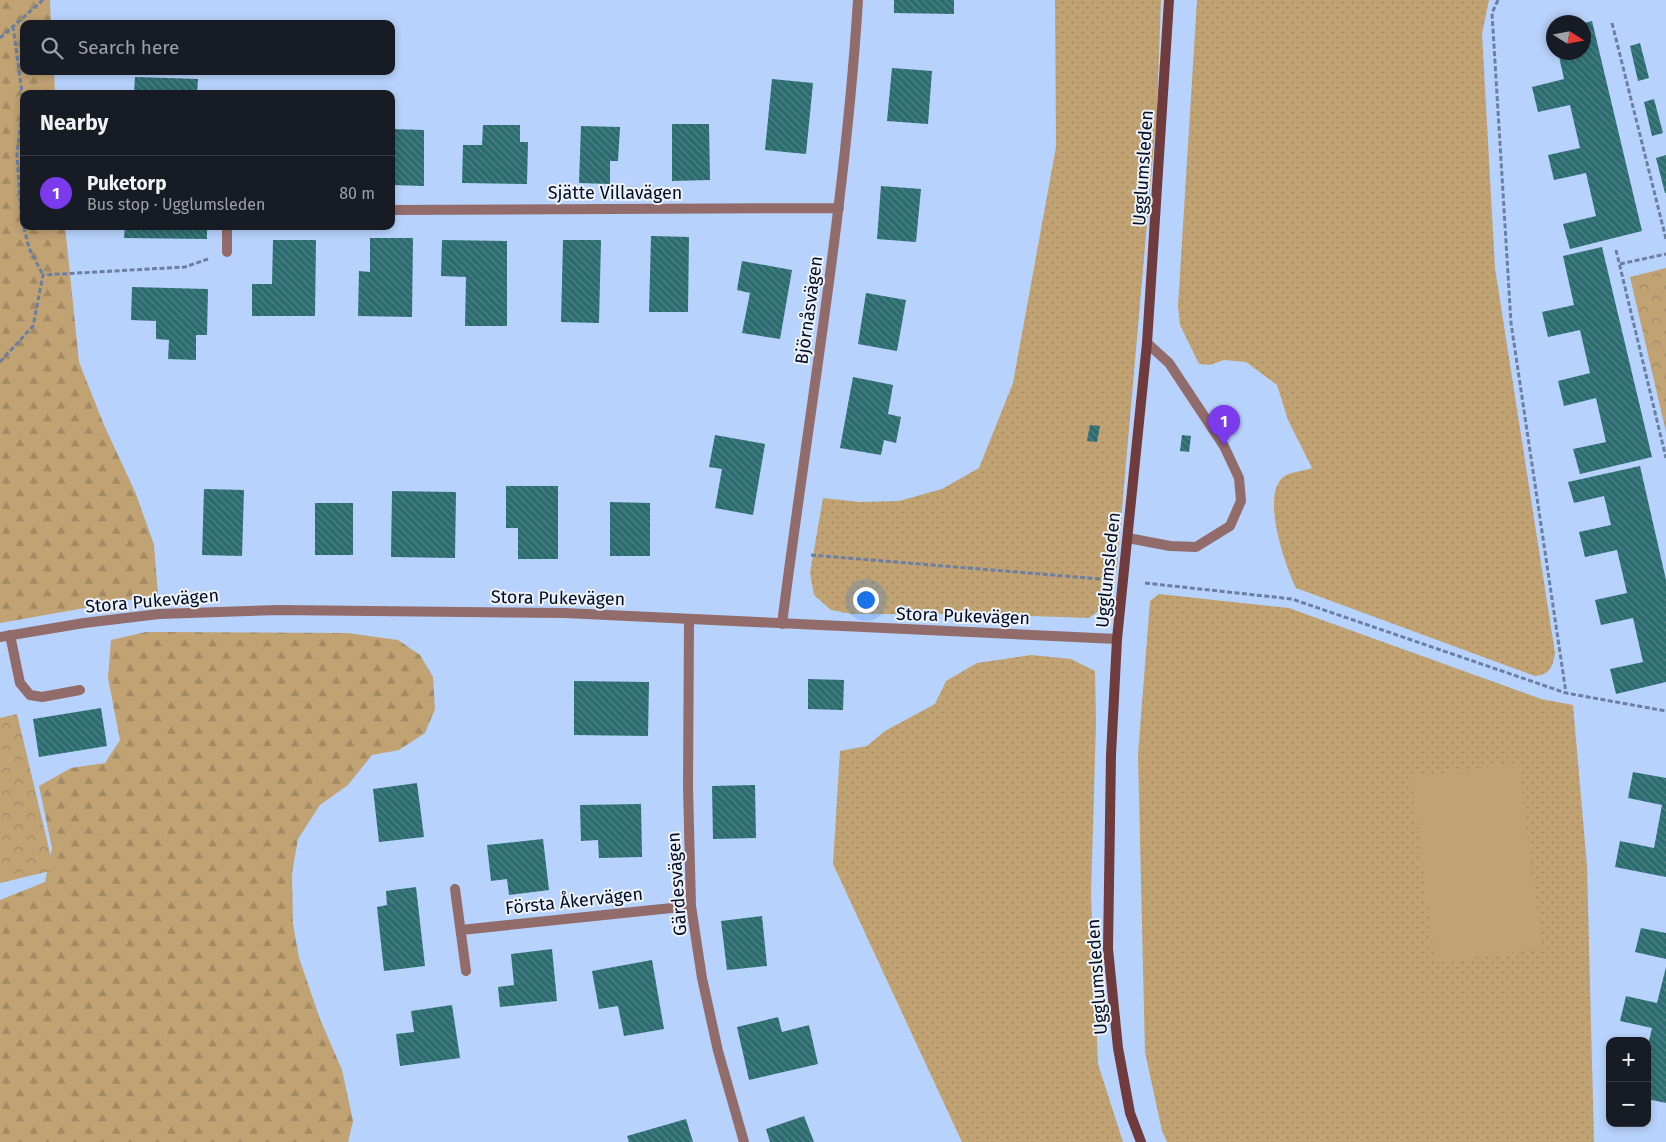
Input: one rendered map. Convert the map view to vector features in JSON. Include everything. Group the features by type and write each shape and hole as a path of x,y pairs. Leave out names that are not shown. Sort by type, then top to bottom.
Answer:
{"street":[{"name":"Björnåsvägen","path":"782,624 839,208 854,76 858,0"},
{"name":"Ugglumsleden","path":"1141,1142 1130,1113 1118,1048 1108,949 1110,754 1117,639 1147,343 1169,0"},
{"name":"Sjätte Villavägen","path":"395,210 839,208"},
{"path":"227,230 227,252"},
{"path":"1128,538 1170,546 1196,547 1230,526 1241,501 1239,478 1224,446 1169,362 1147,343"},
{"name":"Stora Pukevägen","path":"5,636 84,623 208,611 564,613 1117,639"},
{"name":"Gärdesvägen","path":"690,619 688,787 691,906 702,978 718,1051 744,1142"},
{"path":"5,636 20,683 30,695 42,697 80,690"},
{"path":"456,889 466,972"},
{"name":"Första Åkervägen","path":"460,930 691,906"}],"path":[{"path":"0,38 43,0"},
{"path":"1498,0 1492,13 1511,323 1566,693"},
{"path":"1612,23 1666,239"},
{"path":"13,26 22,90"},
{"path":"20,127 17,155 20,201"},
{"path":"0,362 33,326 43,275 29,248 24,230"},
{"path":"1616,250 1666,455"},
{"path":"43,275 186,267 227,252"},
{"path":"1620,264 1666,254"},
{"path":"791,553 1123,581 1292,599 1566,693 1666,711"}],"green space":[{"path":"0,0 50,0 51,20 20,20 20,75 54,75 55,90 20,90 20,230 65,230 79,362 104,425 136,494 154,545 158,595 0,623"},
{"path":"1055,0 1161,0 1157,110 1117,566 1110,596 1097,613 1089,618 973,614 852,614 831,610 814,595 810,573 823,498 859,502 899,501 942,489 979,468 1013,383 1056,147"},
{"path":"1197,0 1489,0 1482,34 1495,268 1555,653 1552,666 1544,674 1535,676 1296,588 1281,547 1274,512 1274,496 1278,484 1286,475 1312,468 1288,420 1277,385 1246,362 1224,360 1210,365 1199,364 1180,325 1178,306"},
{"path":"1666,268 1666,432 1630,277"},
{"path":"1159,594 1289,608 1541,699 1573,705 1587,866 1594,1142 1167,1142 1162,1131 1145,1052 1138,754 1150,601"},
{"path":"146,632 347,633 398,640 420,655 433,677 435,709 425,733 399,750 372,755 348,785 320,805 298,839 292,873 293,924 299,958 320,1019 342,1070 353,1121 348,1142 0,1142 0,900 45,882 52,848 39,786 71,768 105,763 120,740 108,678 111,640"},
{"path":"1031,655 1071,659 1095,671 1096,723 1091,895 1098,1064 1123,1142 962,1142 833,864 840,751 867,746 885,731 935,704 946,681 977,663"},
{"path":"17,714 54,870 0,883 0,718"},
{"path":"1518,763 1542,949 1435,963 1411,777"}],"building":[{"path":"894,0 954,0 954,14 894,13"},
{"path":"1591,21 1642,231 1570,249 1563,224 1596,216 1586,173 1554,180 1548,155 1580,148 1570,105 1538,112 1532,87 1564,79 1560,60 1591,60"},
{"path":"1640,43 1649,78 1638,81 1630,46"},
{"path":"892,68 932,71 928,124 887,121"},
{"path":"135,77 198,79 197,90 134,90"},
{"path":"772,79 813,83 806,154 765,150"},
{"path":"1654,99 1663,133 1652,136 1644,102"},
{"path":"672,124 709,124 710,180 672,181"},
{"path":"483,125 520,125 520,142 528,142 527,184 462,183 463,145 482,145"},
{"path":"581,126 620,127 618,161 610,161 610,184 579,183"},
{"path":"395,129 424,130 424,186 395,185"},
{"path":"1666,155 1666,193 1665,193 1656,158"},
{"path":"881,186 921,189 916,242 877,239"},
{"path":"125,230 207,230 207,239 124,238"},
{"path":"651,236 689,237 688,312 649,312"},
{"path":"370,238 413,238 412,317 358,316 359,271 370,272"},
{"path":"273,240 316,240 315,316 252,316 252,284 272,284"},
{"path":"442,240 507,241 507,326 465,326 466,277 441,276"},
{"path":"563,240 601,240 599,323 561,322"},
{"path":"1602,247 1652,457 1580,474 1573,449 1606,442 1596,398 1564,406 1558,381 1590,373 1580,330 1548,337 1542,312 1574,305 1563,256"},
{"path":"742,261 792,270 780,339 742,333 750,293 737,290"},
{"path":"132,287 208,289 207,335 196,335 196,360 168,359 169,340 156,339 156,321 131,320"},
{"path":"866,293 906,300 897,351 858,344"},
{"path":"853,377 893,385 888,414 901,417 896,443 884,440 881,455 840,448"},
{"path":"1090,425 1100,426 1097,442 1087,441"},
{"path":"715,435 765,444 753,515 715,508 722,469 709,467"},
{"path":"1182,435 1191,436 1189,452 1180,451"},
{"path":"1640,466 1666,580 1666,682 1616,694 1610,669 1643,662 1633,618 1601,625 1595,600 1627,593 1617,550 1585,557 1579,532 1611,525 1604,496 1574,503 1568,482"},
{"path":"506,486 558,486 558,559 518,559 518,528 506,528"},
{"path":"204,489 244,490 242,556 202,555"},
{"path":"392,491 456,492 455,558 391,557"},
{"path":"610,502 650,503 650,556 610,556"},
{"path":"315,503 353,503 353,555 315,555"},
{"path":"808,679 844,680 843,710 808,709"},
{"path":"574,681 649,682 648,736 574,735"},
{"path":"101,708 107,746 39,757 33,719"},
{"path":"1633,772 1666,778 1666,877 1615,867 1620,841 1654,848 1662,805 1628,798"},
{"path":"417,783 424,837 379,842 373,789"},
{"path":"755,785 756,838 713,839 712,786"},
{"path":"641,804 642,857 599,858 598,840 581,841 580,805"},
{"path":"543,839 549,890 509,895 507,879 491,881 487,845"},
{"path":"416,887 425,966 384,971 377,907 387,905 386,891"},
{"path":"762,916 767,966 727,970 721,921"},
{"path":"1641,928 1666,933 1666,959 1635,952"},
{"path":"552,949 557,1001 500,1007 498,987 514,985 511,954"},
{"path":"652,960 664,1029 624,1036 618,1006 599,1009 592,971"},
{"path":"1666,967 1666,1103 1651,1100 1650,1037 1652,1028 1620,1021 1626,996 1657,1003"},
{"path":"452,1005 460,1058 400,1066 396,1034 414,1032 411,1011"},
{"path":"778,1017 782,1032 809,1025 818,1064 749,1080 737,1027"},
{"path":"804,1116 814,1142 770,1142 766,1129"},
{"path":"686,1119 693,1142 629,1142 627,1136"}],"place":[{"name":"Puketorp","path":"1224,446"}]}
